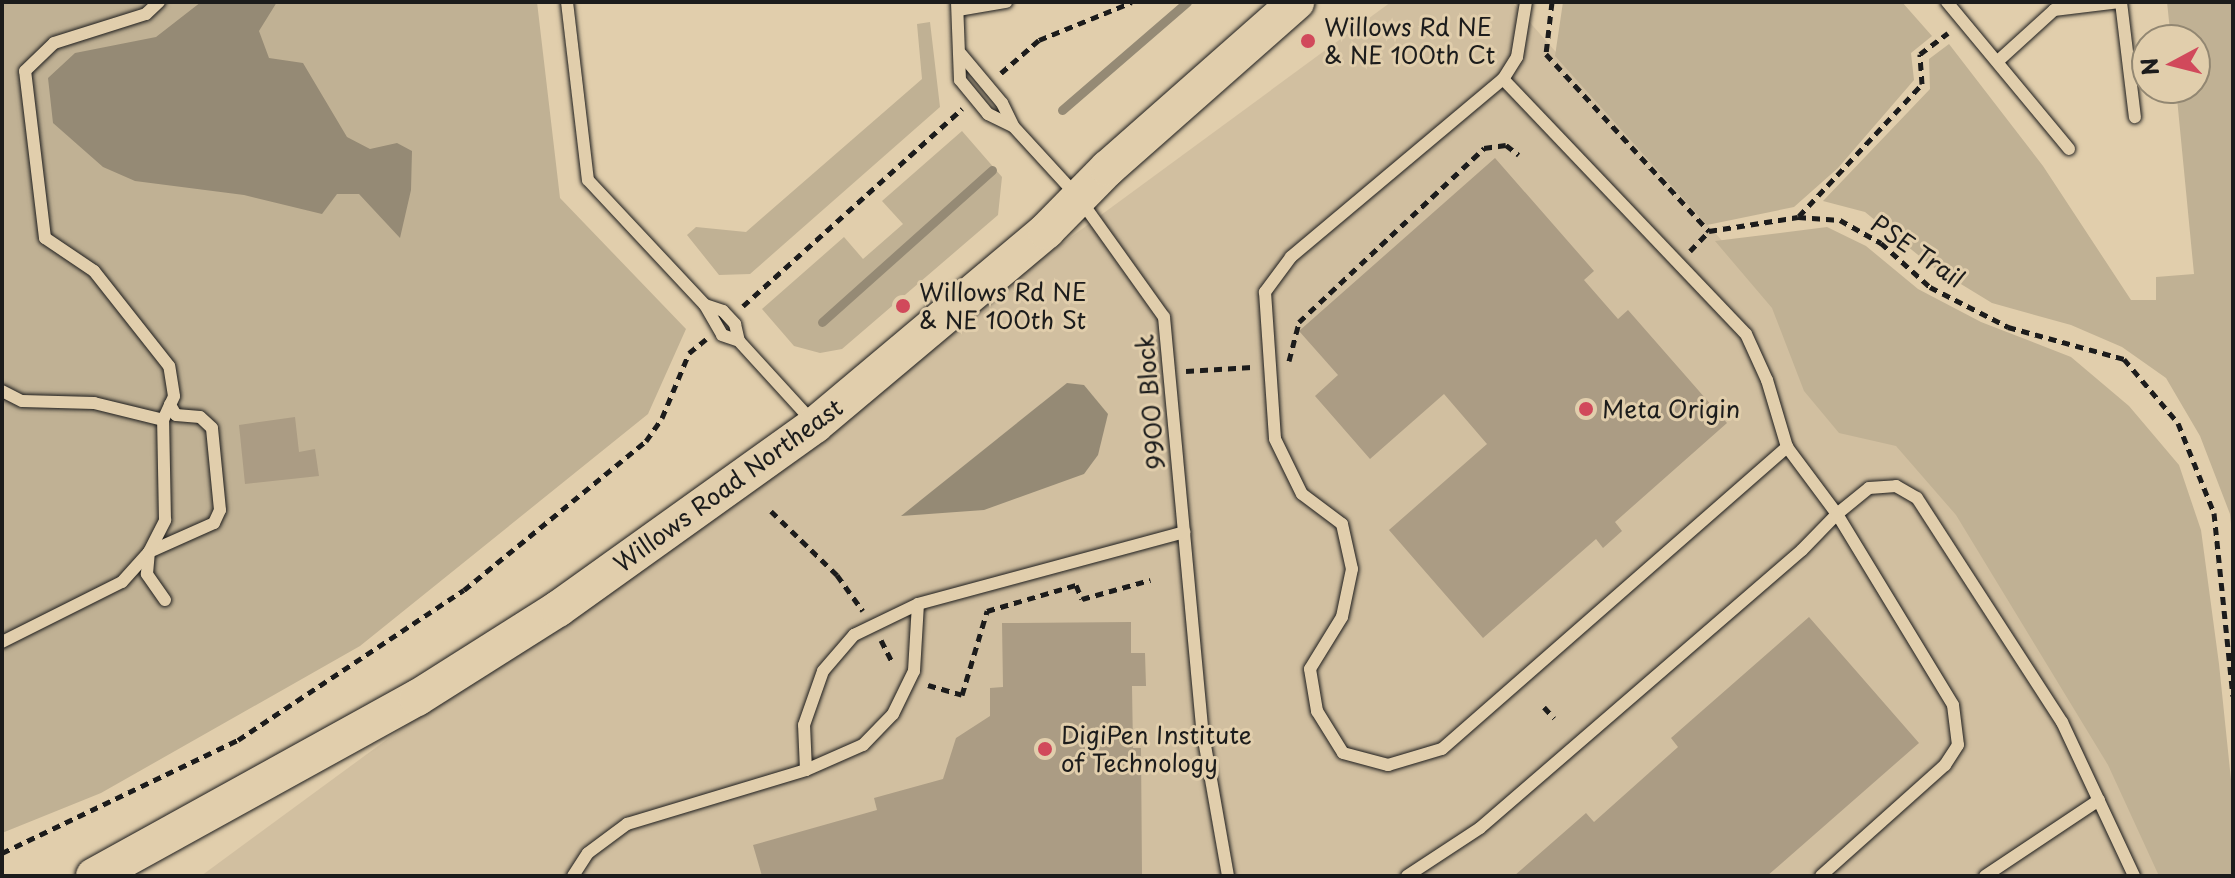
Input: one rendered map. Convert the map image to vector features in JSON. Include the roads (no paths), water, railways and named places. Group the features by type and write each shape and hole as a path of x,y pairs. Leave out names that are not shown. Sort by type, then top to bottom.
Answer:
{"main road":[{"name":"Willows Road Northeast","path":"94,876 134,867 469,666 558,609 815,425 1046,231 1296,2"}],"lane":[{"path":"2,642 122,582 149,552 165,520 163,420 174,396 169,366 122,300 94,271 45,238 25,71 54,43 146,14 159,2"},
{"path":"567,2 588,180 705,305 722,335 739,341 815,425"},
{"path":"955,5 1006,2"},
{"path":"1526,2 1517,57 1503,79 1291,257 1265,292 1275,439 1302,494 1342,524 1352,569 1342,617 1310,669 1317,711 1343,753 1388,765 1442,749 1787,447"},
{"path":"1998,61 2054,10 2121,2 2135,117"},
{"path":"1952,4 2069,149"},
{"name":"9900 Block","path":"955,5 961,54 960,80 988,114 1013,126 1079,198 1164,317 1203,734 1228,876"},
{"path":"961,54 1002,103 1013,126"},
{"path":"1503,79 1746,334 1767,380 1787,447 1837,514 1953,705 1958,745 1945,765 1821,876"},
{"path":"2,391 22,401 94,403 163,420"},
{"path":"149,552 214,523 220,510 212,428 200,417 176,415 170,405"},
{"path":"1407,876 1480,828 1802,550 1837,514 1869,488 1896,486 1917,498 2062,722 2134,876"},
{"path":"806,770 804,725 823,671 854,635 918,604 1184,532"},
{"path":"149,552 147,574 165,600"},
{"path":"573,876 588,853 627,824 806,770 863,745 893,714 914,671 918,604"},
{"path":"1985,876 2099,800"}],"waterway":[{"path":"1062,110 1187,2"},
{"path":"822,322 992,170"}],"place":[{"name":"Willows Rd NE & NE 100th Ct","path":"1308,41"},
{"name":"Willows Rd NE & NE 100th St","path":"903,306"},
{"name":"Meta Origin","path":"1586,409"},
{"name":"DigiPen Institute of Technology","path":"1045,749"}]}
